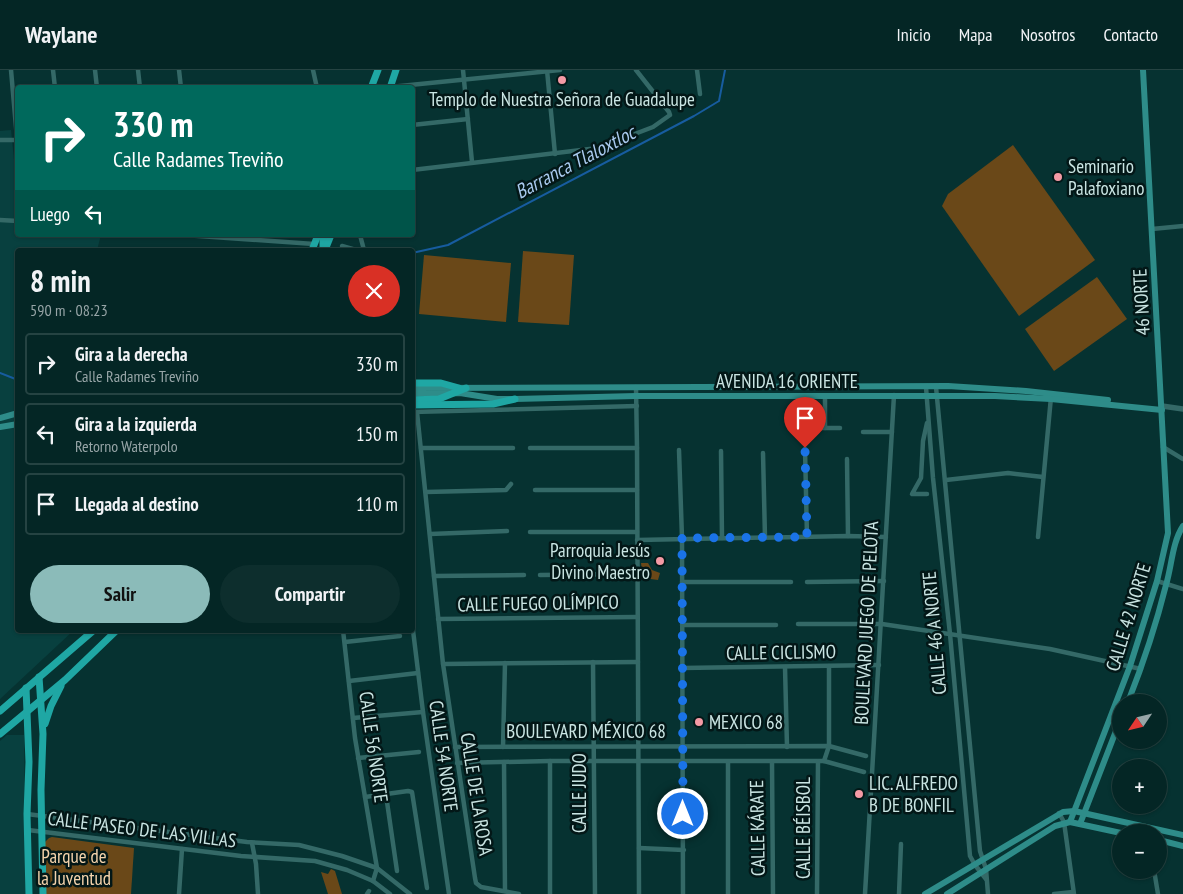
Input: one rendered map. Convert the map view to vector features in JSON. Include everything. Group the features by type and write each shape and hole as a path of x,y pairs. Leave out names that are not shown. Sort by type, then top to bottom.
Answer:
{"main road":[{"path":"372,85 378,70"},
{"path":"391,85 396,70"},
{"name":"46 NORTE","path":"1143,70 1168,533"},
{"path":"415,383 441,382 459,390"},
{"name":"AVENIDA 16 ORIENTE","path":"415,388 459,390 636,387 936,387 1018,390 1051,396 1162,408"},
{"path":"415,400 439,399 459,390"},
{"name":"AVENIDA 16 ORIENTE","path":"415,394 459,390 498,399 636,396 1051,396"},
{"path":"415,405 493,404 514,399"},
{"path":"0,418 15,414"},
{"path":"0,427 15,424"},
{"path":"1168,533 1177,535 1183,526"},
{"name":"CALLE 42 NORTE","path":"1067,822 1074,812 1130,666 1157,581 1168,533"},
{"name":"CALLE 42 NORTE","path":"1131,694 1141,669 1167,584 1177,535"},
{"path":"0,711 90,633"},
{"path":"0,734 65,680 114,633"},
{"path":"38,678 43,734 43,894"},
{"path":"43,734 51,706 65,680"},
{"path":"26,688 29,762 27,814 29,894"},
{"path":"1080,824 1112,741"},
{"path":"925,894 1059,813 1066,811 1183,835"},
{"path":"947,894 1055,826 1067,822 1112,831"},
{"path":"1167,842 1183,846"}],"street":[{"path":"11,70 15,117"},
{"path":"53,70 55,85"},
{"path":"95,70 97,85"},
{"path":"138,70 140,85"},
{"path":"179,70 181,85"},
{"path":"313,70 316,85"},
{"path":"462,70 472,162"},
{"path":"415,85 560,70"},
{"path":"415,170 598,148 653,127 670,115 636,70"},
{"path":"697,70 700,94"},
{"path":"547,71 555,154"},
{"path":"415,125 468,119"},
{"path":"0,140 15,140"},
{"path":"0,220 15,221"},
{"path":"1152,229 1183,226"},
{"path":"216,237 313,247"},
{"path":"342,246 349,248"},
{"path":"636,387 638,448 639,894"},
{"name":"CALLE 46 A NORTE","path":"926,387 933,478 950,634 970,856 975,865 984,871"},
{"name":"CALLE 46 A NORTE","path":"936,387 980,851 984,871"},
{"name":"BOULEVARD JUEGO DE PELOTA","path":"865,894 894,395"},
{"path":"825,396 825,428"},
{"path":"1038,537 1051,396"},
{"path":"415,412 637,406"},
{"path":"1162,408 1183,410"},
{"name":"CALLE DE LA ROSA","path":"415,412 426,492 443,664 476,884 481,887 519,894"},
{"path":"927,494 912,494 921,478 924,430 928,420"},
{"path":"807,428 840,428"},
{"path":"863,432 892,432"},
{"path":"1164,447 1183,459"},
{"path":"421,448 513,448"},
{"path":"530,448 638,448"},
{"path":"805,448 807,537"},
{"path":"679,450 682,538 684,745 683,894"},
{"path":"721,451 722,538"},
{"path":"763,453 765,538"},
{"path":"847,459 848,536"},
{"path":"946,480 1008,473 1044,477"},
{"path":"921,478 933,478"},
{"path":"426,492 506,490 511,484"},
{"path":"535,490 637,490"},
{"path":"430,534 507,531"},
{"path":"530,532 637,532"},
{"path":"638,540 886,537"},
{"path":"540,575 637,574"},
{"path":"434,576 524,576"},
{"path":"807,582 884,581"},
{"path":"1157,581 1183,589"},
{"path":"682,582 791,582"},
{"name":"CALLE FUEGO OLÍMPICO","path":"438,619 637,617"},
{"path":"682,624 776,625"},
{"path":"798,624 882,624 1050,649 1141,669"},
{"name":"CALLE 56 NORTE","path":"344,633 358,758 377,868"},
{"name":"CALLE 54 NORTE","path":"413,633 449,894"},
{"path":"345,642 400,636"},
{"name":"CALLE JUDO","path":"593,662 594,894"},
{"path":"443,664 638,662"},
{"path":"503,747 505,663"},
{"name":"CALLE CICLISMO","path":"682,668 879,665"},
{"path":"824,761 829,746 829,666"},
{"path":"785,667 788,747"},
{"path":"349,681 418,673"},
{"path":"956,701 966,701"},
{"path":"353,718 423,712"},
{"name":"BOULEVARD MÉXICO 68","path":"455,747 829,746 866,756"},
{"path":"358,758 419,752"},
{"path":"550,761 550,894"},
{"name":"BOULEVARD MÉXICO 68","path":"457,763 824,761 864,772"},
{"path":"504,762 504,891"},
{"path":"728,762 728,894"},
{"name":"CALLE KÁRATE","path":"772,762 773,894"},
{"name":"CALLE BÉISBOL","path":"817,894 818,762"},
{"path":"964,786 974,785"},
{"path":"365,797 412,792 427,888"},
{"path":"386,794 397,871"},
{"path":"1054,894 1074,893 1067,822 1059,813"},
{"name":"CALLE PASEO DE LAS VILLAS","path":"27,814 249,842 300,845 377,868 410,894"},
{"name":"CALLE PASEO DE LAS VILLAS","path":"28,830 253,857 315,861 347,870 373,881"},
{"path":"249,842 256,864 258,894"},
{"path":"899,894 901,844"},
{"path":"639,848 684,850"},
{"path":"179,894 182,849"},
{"path":"377,868 373,881 390,894"},
{"path":"984,871 988,894"},
{"path":"1156,879 1158,894"}],"shaded area":[{"path":"11,130 15,169 15,237 100,237 98,248 15,248 15,633 71,633 0,699 0,131"},
{"path":"7,735 24,735 26,894 0,894 0,741"}],"green space":[{"path":"1013,145 1095,260 1019,316 942,206 948,194"},
{"path":"523,251 574,255 569,325 518,322"},
{"path":"424,255 511,263 506,322 419,314"},
{"path":"1097,277 1127,319 1054,371 1025,329"},
{"path":"641,563 648,563 652,570 660,573 658,580 643,578"},
{"name":"Parque de la Juventud","path":"52,837 134,848 131,894 45,894 44,843"},
{"path":"331,869 335,871 342,894 328,894 321,872 328,874"}],"waterway":[{"name":"Barranca Tlaloxtloc","path":"415,252 448,245 694,116 719,101 725,70"},
{"name":"Barranca Tlaloxtloc","path":"0,373 15,379"}],"place":[{"name":"Templo de Nuestra Señora de Guadalupe","path":"562,80"},
{"name":"Seminario Palafoxiano","path":"1058,177"},
{"name":"Parroquia Jesús Divino Maestro","path":"660,561"},
{"name":"MEXICO 68","path":"699,722"},
{"name":"LIC. ALFREDO B DE BONFIL","path":"859,794"}],"route":[{"path":"683,814 682,538 807,537 805,448"}]}
